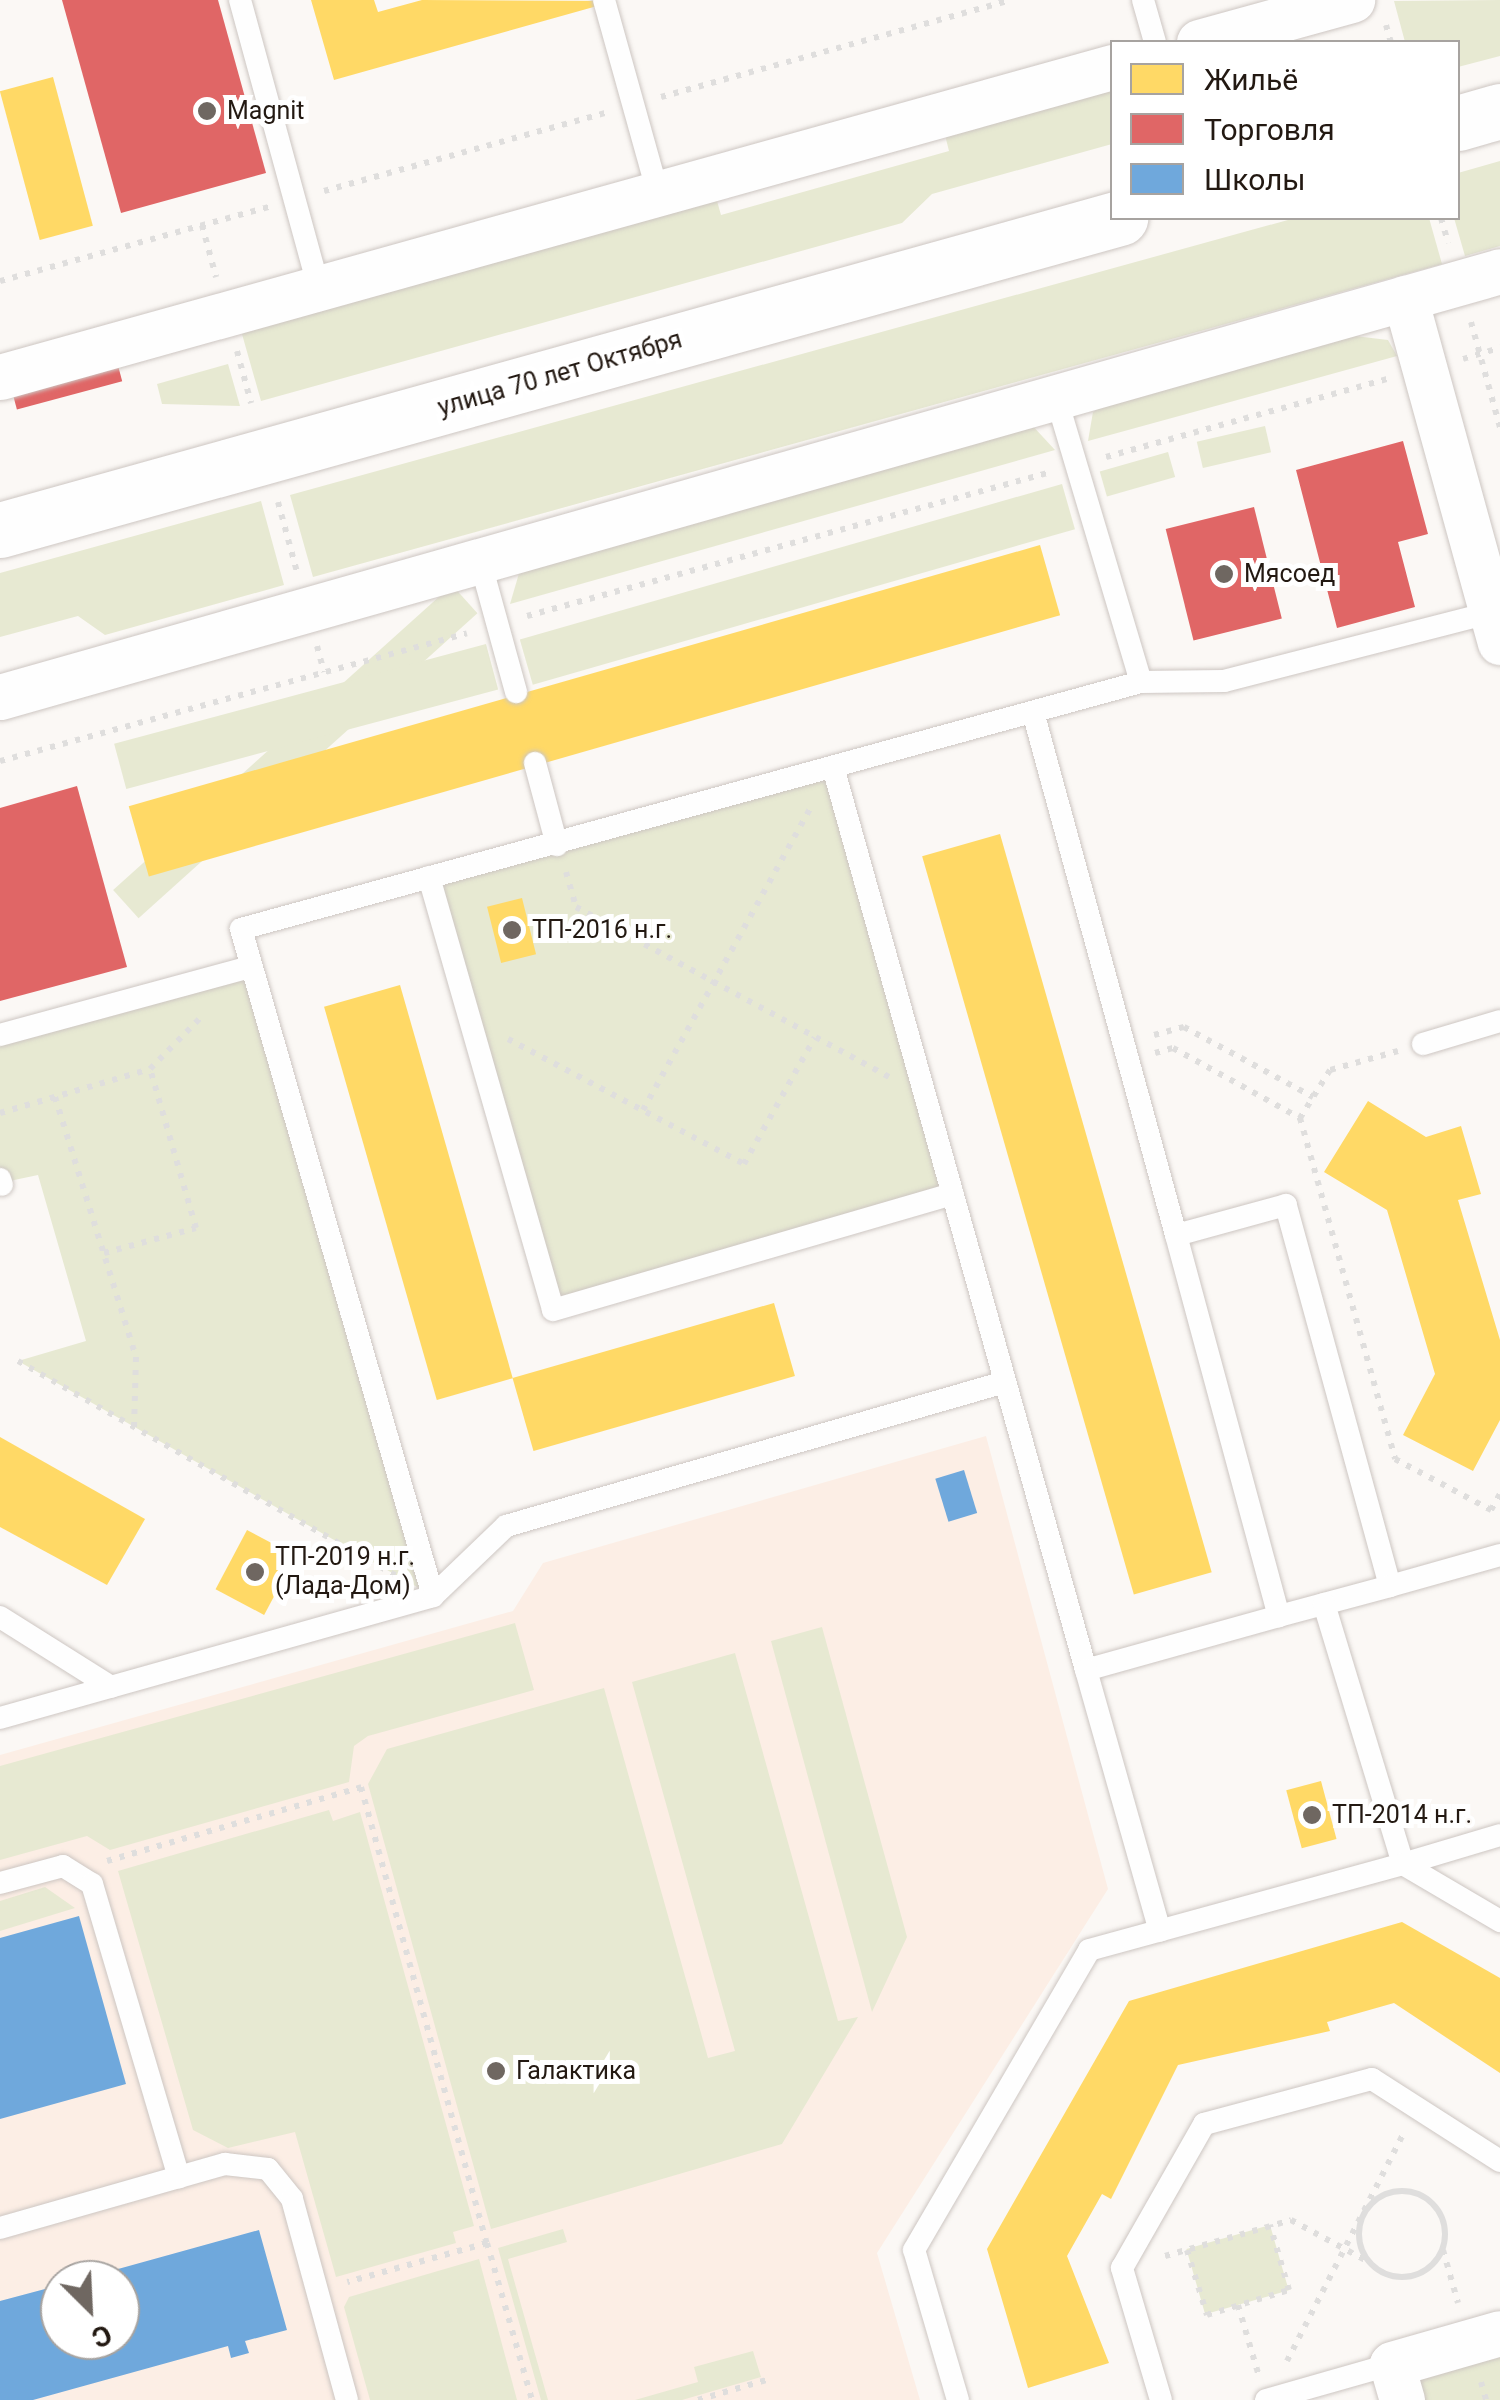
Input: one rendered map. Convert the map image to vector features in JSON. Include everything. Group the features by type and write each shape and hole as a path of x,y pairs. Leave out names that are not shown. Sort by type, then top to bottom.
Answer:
{"main road":[{"path":"1460,122 1500,111"},
{"name":"улица 70 лет Октября","path":"0,530 1113,220"}],"street":[{"path":"1206,40 1352,0"},
{"path":"0,377 1110,68"},
{"path":"0,697 1500,271"},
{"path":"1405,298 1496,627"},
{"path":"1397,2382 1500,2334"}],"lane":[{"path":"240,0 320,288"},
{"path":"604,0 658,193"},
{"path":"1142,0 1153,40"},
{"path":"1056,397 1140,682"},
{"path":"480,561 516,692"},
{"path":"433,1596 241,929 1140,682 1224,681 1496,627"},
{"path":"1032,712 1279,1616"},
{"path":"535,763 558,845"},
{"path":"833,767 1160,1930"},
{"path":"429,877 553,1310 953,1194"},
{"path":"0,1036 250,967"},
{"path":"1423,1044 1500,1023"},
{"path":"1176,1235 1286,1205 1390,1586"},
{"path":"0,1718 433,1596 506,1526 1005,1382"},
{"path":"1086,1670 1500,1554"},
{"path":"1324,1604 1403,1864 1500,1921"},
{"path":"0,1617 111,1687"},
{"path":"958,2400 914,2250 1090,1950 1500,1835"},
{"path":"0,1883 77,1870 104,1905 179,2177"},
{"path":"1161,2400 1122,2268 1204,2124 1372,2080 1500,2161"},
{"path":"0,2228 179,2177 248,2162 283,2181 346,2400"},
{"path":"1266,2400 1397,2382"}],"path":[{"path":"0,281 1010,0"},
{"path":"0,761 1500,348"},
{"path":"1480,354 1500,427"},
{"path":"643,1110 833,767"},
{"path":"558,845 576,907 926,1097"},
{"path":"0,1114 150,1068 250,967"},
{"path":"468,1018 744,1164 814,1037"},
{"path":"1126,1053 1184,1027 1313,1097"},
{"path":"1300,1118 1330,1070 1423,1044"},
{"path":"1126,1053 1173,1048 1300,1118 1394,1459 1491,1510 1500,1494"},
{"path":"104,1253 196,1228 150,1068"},
{"path":"55,1097 136,1357 134,1427"},
{"path":"18,1362 433,1596"},
{"path":"77,1870 360,1787 532,2400"},
{"path":"1266,2400 1416,2108"},
{"path":"1122,2268 1291,2220 1393,2276 1423,2272 1443,2250 1444,2220 1425,2197 1396,2191 1362,2218"},
{"path":"1362,2218 1368,2261"},
{"path":"1187,2250 1207,2315 1238,2306 1289,2290 1270,2225"},
{"path":"317,2290 487,2242"},
{"path":"1238,2306 1266,2400"},
{"path":"698,2400 770,2379"}],"shaded area":[{"name":"Галактика","path":"986,1436 1108,1889 877,2253 920,2400 0,2400 0,1755 513,1611 543,1563"}],"green space":[{"path":"1500,0 1500,56 1460,66 1460,40 1404,40 1394,1"},
{"path":"1110,76 1110,145 932,194 902,223 261,401 238,320 713,187 721,215 949,151 942,123"},
{"path":"1500,161 1500,246 1465,256 1455,220 1460,220 1460,172"},
{"path":"1288,220 1430,220 1442,264 313,577 290,495"},
{"path":"1355,336 1388,340 1397,356 1088,441 1093,412 1107,403"},
{"path":"228,364 240,406 162,404 157,384"},
{"path":"1030,423 1055,450 510,604 520,570"},
{"path":"1265,426 1271,452 1203,468 1197,442"},
{"path":"1168,452 1175,477 1107,497 1100,472"},
{"path":"1062,484 1075,529 533,685 520,639"},
{"path":"261,501 284,585 105,635 78,616 0,637 0,573"},
{"path":"452,585 477,613 139,918 113,890"},
{"path":"486,644 498,689 126,789 114,744"},
{"path":"830,771 951,1192 555,1306 434,885"},
{"path":"250,967 433,1596 18,1361 86,1341 38,1175 0,1183 0,1036"},
{"path":"515,1623 534,1690 368,1736 354,1746 349,1782 110,1850 87,1836 0,1860 0,1766"},
{"path":"822,1627 907,1937 872,2012 771,1641"},
{"path":"735,1653 838,2021 858,2017 782,2144 491,2229 368,1784 387,1749 604,1688 708,2058 735,2051 632,1682"},
{"path":"329,1810 333,1821 360,1812 474,2226 453,2232 456,2243 336,2277 295,2132 228,2148 193,2130 118,1871"},
{"path":"45,1887 75,1908 0,1931 0,1901"},
{"path":"1270,2225 1289,2290 1205,2314 1186,2249"},
{"path":"563,2229 567,2242 508,2259 548,2400 541,2400 498,2248"},
{"path":"479,2259 517,2400 370,2400 344,2307 349,2297"},
{"path":"1500,2333 1500,2400 1402,2400 1392,2364"},
{"path":"753,2351 761,2377 682,2400 635,2400 698,2382 694,2367"}],"building: Жильё":[{"path":"311,0 374,0 378,12 422,0 615,1 334,80"},
{"path":"53,77 93,226 40,240 0,91"},
{"path":"1040,545 1060,615 149,876 129,806"},
{"path":"1000,834 1212,1572 1134,1595 922,856"},
{"name":"ТП-2016 н.г.","path":"522,898 536,954 501,963 487,907"},
{"path":"400,985 513,1378 437,1400 324,1007"},
{"path":"1368,1101 1426,1137 1461,1126 1481,1194 1458,1200 1500,1340 1500,1420 1473,1471 1403,1435 1435,1374 1387,1210 1324,1172"},
{"path":"774,1303 795,1376 533,1451 513,1378"},
{"path":"0,1437 145,1519 107,1585 0,1527"},
{"name":"ТП-2019 н.г. (Лада-Дом)","path":"247,1530 296,1556 264,1615 216,1589"},
{"name":"ТП-2014 н.г.","path":"1321,1781 1337,1839 1302,1848 1286,1790"},
{"path":"1402,1922 1500,1978 1500,2073 1394,2003 1327,2022 1330,2031 1178,2065 1111,2199 1102,2194 1067,2256 1109,2363 1028,2388 987,2249 1129,2001"}],"building: Торговля":[{"path":"62,0 218,0 266,173 121,213"},
{"path":"116,358 122,381 17,409 11,386"},
{"path":"1403,441 1428,534 1398,542 1415,607 1337,628 1296,470"},
{"name":"Мясоед","path":"1254,507 1282,619 1194,641 1166,529"},
{"path":"77,786 127,967 0,1001 0,808"}],"building: Школы":[{"path":"964,1470 977,1513 948,1522 935,1479"},
{"path":"79,1916 126,2084 0,2119 0,1938"},
{"path":"259,2230 287,2330 245,2341 249,2353 231,2358 228,2346 33,2400 0,2400 0,2301 40,2290 40,2360 140,2360 140,2263"}],"place":[{"name":"Magnit","path":"207,111"},
{"name":"Мясоед","path":"1224,574"},
{"name":"ТП-2016 н.г.","path":"512,930"},
{"name":"ТП-2019 н.г. (Лада-Дом)","path":"255,1572"},
{"name":"ТП-2014 н.г.","path":"1312,1815"},
{"name":"Галактика","path":"496,2071"}]}
